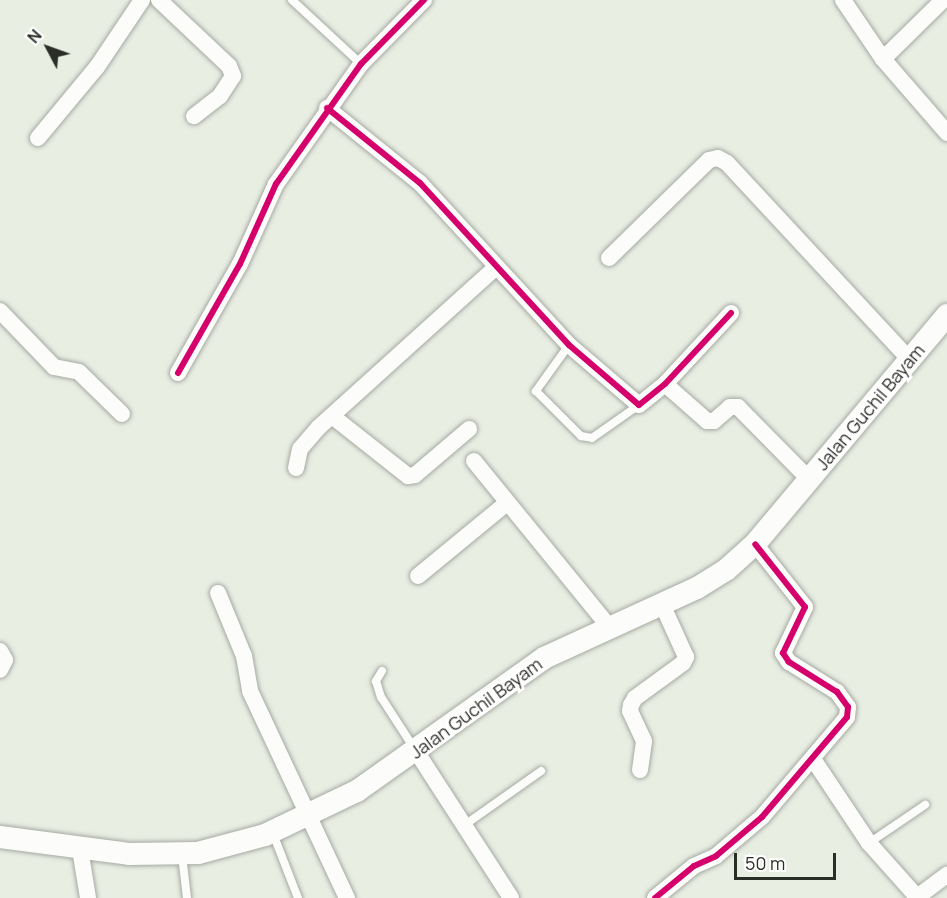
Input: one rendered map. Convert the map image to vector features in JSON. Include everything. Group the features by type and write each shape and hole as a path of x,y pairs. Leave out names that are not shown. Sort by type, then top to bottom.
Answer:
{"main road":[{"name":"Jalan Guchil Bayam","path":"0,837 80,849 182,855 231,846 308,816 357,791 544,658 662,604 716,576 755,544 947,315"}],"street":[{"path":"38,138 96,67 142,0"},
{"path":"159,0 229,66 233,76 220,96 194,116"},
{"path":"178,373 240,264 276,184 327,108 361,64 424,0"},
{"path":"843,0 883,58 947,133"},
{"path":"883,58 943,0"},
{"path":"327,108 420,183 569,345 639,405 665,384 731,313"},
{"path":"609,258 709,160 718,158 727,163 909,359"},
{"path":"296,468 300,449 332,416 496,267"},
{"path":"0,311 54,367 79,372 122,414"},
{"path":"665,384 707,421 714,421 730,407 738,407 810,480"},
{"path":"332,416 408,476 424,468 469,429"},
{"path":"474,461 610,628"},
{"path":"418,576 507,503"},
{"path":"655,898 694,866 716,856 762,817 847,717 848,707 837,692 789,662 783,654 805,607 755,544"},
{"path":"218,593 247,664 250,691 347,898"},
{"path":"640,770 644,741 630,711 631,705 635,698 686,657 662,604"},
{"path":"0,651 5,660 0,670"},
{"path":"416,751 466,824 511,898"},
{"path":"813,759 869,843 917,898 947,875"},
{"path":"80,849 87,898"}],"lane":[{"path":"292,0 361,64"},
{"path":"569,345 536,391 581,436 592,438 639,405"},
{"path":"382,671 376,681 381,697 416,751"},
{"path":"466,824 541,771"},
{"path":"869,843 925,805"},
{"path":"272,831 298,898"},
{"path":"182,855 187,898"}],"cycle path":[{"path":"178,373 240,264 276,184 361,64 424,0"},
{"path":"327,108 420,183 569,345 639,405 665,384 731,313"},
{"path":"655,898 694,866 716,856 762,817 847,717 848,707 837,692 789,662 783,653 805,607 755,544"}]}
